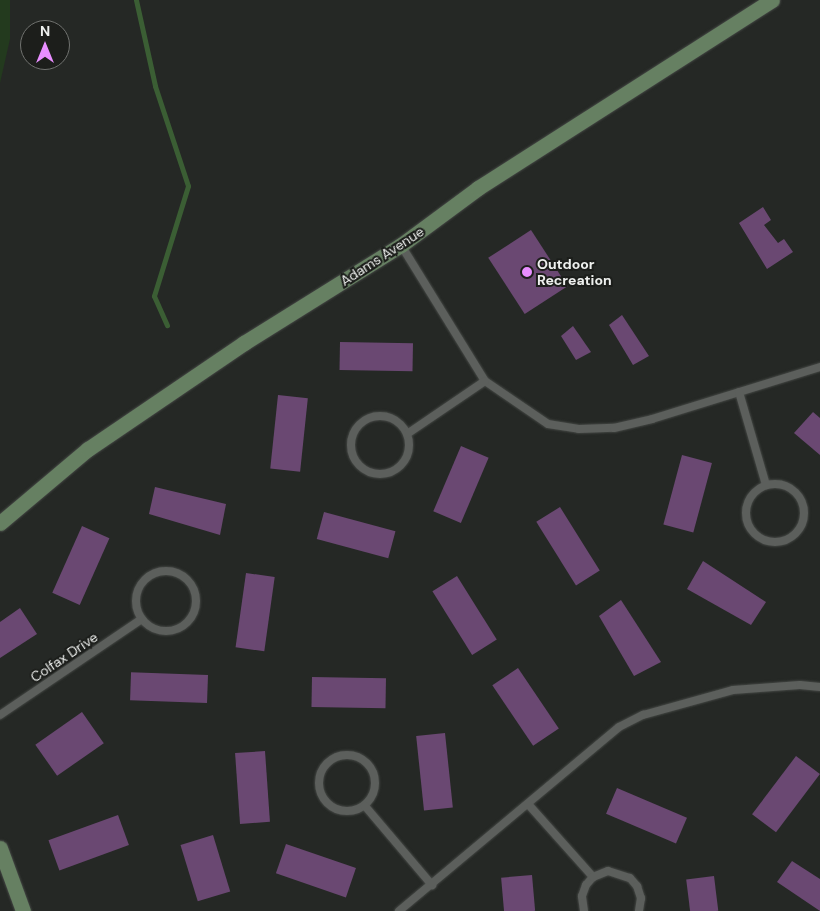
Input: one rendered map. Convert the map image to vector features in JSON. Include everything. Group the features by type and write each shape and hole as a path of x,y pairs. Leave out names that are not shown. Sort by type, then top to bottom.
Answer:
{"street":[{"name":"Adams Avenue","path":"0,523 88,449 244,343 401,245 478,188 772,0"},
{"path":"0,851 23,911"}],"lane":[{"path":"401,245 484,381 548,424 579,429 614,428 652,419 820,367"},
{"path":"407,434 484,381"},
{"path":"739,392 766,485"},
{"path":"384,416 398,422 407,434 409,448 404,462 396,470 382,475 366,471 352,455 353,434 370,418 384,416"},
{"path":"781,484 792,489 804,508 798,530 786,539 771,542 759,537 746,519 749,499 766,485 781,484"},
{"path":"165,571 178,574 193,588 196,601 193,615 185,624 173,630 159,630 142,619 136,603 139,589 154,574 165,571"},
{"name":"Colfax Drive","path":"0,715 142,619"},
{"path":"399,911 619,727 643,715 733,690 775,686 820,687"},
{"path":"348,754 368,763 376,784 373,796 365,806 353,811 342,811 331,807 322,797 319,776 328,762 348,754"},
{"path":"528,804 593,877"},
{"path":"365,806 432,885"},
{"path":"584,911 582,896 593,877 608,871 630,878 641,898 639,911"}],"green space":[{"path":"0,0 10,0 10,39 0,83"}],"building":[{"path":"763,207 771,220 764,225 778,243 784,239 793,252 767,269 739,223"},
{"name":"Outdoor Recreation","path":"531,230 567,286 525,314 488,258"},
{"path":"622,315 649,356 633,365 609,325"},
{"path":"573,326 591,352 576,360 561,336"},
{"path":"340,342 413,343 413,371 340,370"},
{"path":"278,395 308,398 300,472 270,469"},
{"path":"813,412 820,418 820,455 794,433"},
{"path":"461,446 489,458 461,523 433,511"},
{"path":"682,455 712,463 693,533 663,525"},
{"path":"155,487 226,504 220,535 149,514"},
{"path":"560,507 600,571 576,585 536,522"},
{"path":"324,512 395,531 388,558 317,539"},
{"path":"82,526 109,538 80,605 52,593"},
{"path":"703,561 766,602 751,625 687,589"},
{"path":"246,573 275,577 264,651 236,647"},
{"path":"457,576 497,640 472,655 432,591"},
{"path":"621,600 661,662 634,676 599,616"},
{"path":"20,608 37,634 0,658 0,622"},
{"path":"518,668 559,729 533,746 492,685"},
{"path":"131,672 208,675 207,703 130,700"},
{"path":"312,677 386,678 385,708 311,707"},
{"path":"82,712 104,743 57,776 35,745"},
{"path":"445,733 453,808 424,811 416,736"},
{"path":"265,751 270,822 240,824 235,753"},
{"path":"796,756 820,774 776,832 752,814"},
{"path":"617,788 687,818 676,843 606,814"},
{"path":"118,815 129,845 59,870 48,840"},
{"path":"213,835 230,891 198,901 180,845"},
{"path":"286,844 356,868 346,897 276,873"},
{"path":"792,861 820,879 820,911 777,882"},
{"path":"532,875 535,911 504,911 501,878"},
{"path":"714,876 718,911 690,911 686,879"}],"waterway":[{"path":"136,0 155,86 188,186 154,296 167,325"}],"place":[{"name":"Outdoor Recreation","path":"527,272"}]}
